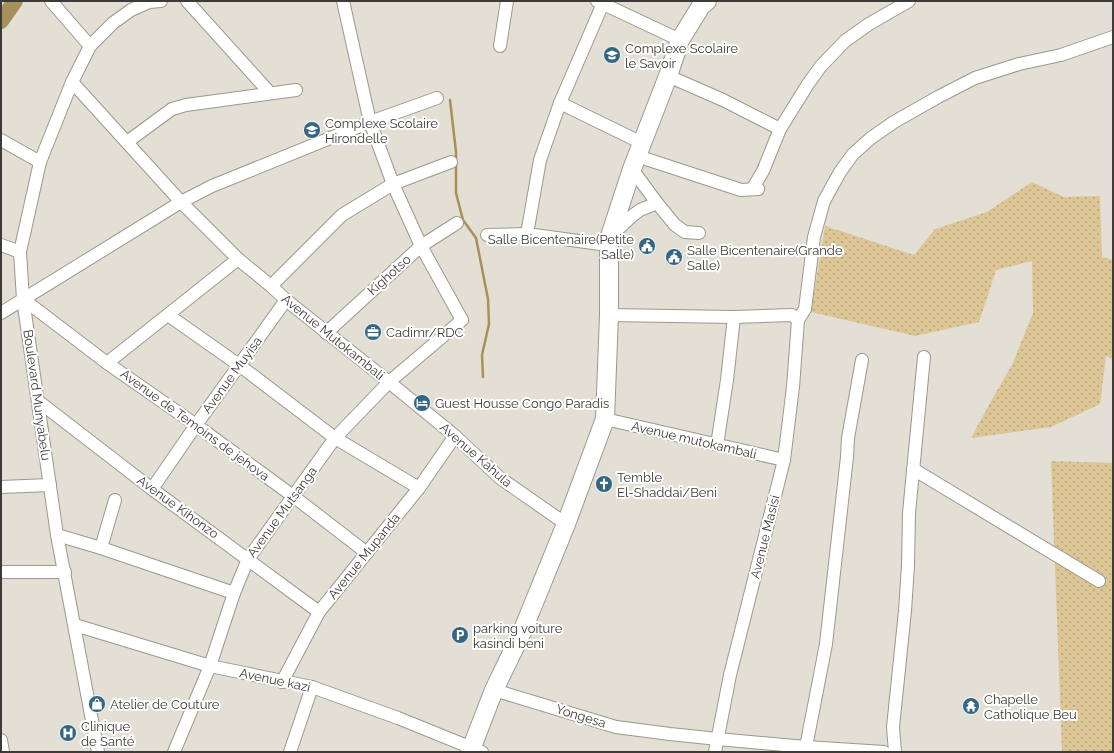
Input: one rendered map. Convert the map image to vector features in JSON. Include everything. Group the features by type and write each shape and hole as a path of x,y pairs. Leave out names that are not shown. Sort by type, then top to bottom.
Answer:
{"highway":[{"path":"474,750 494,690 522,632 566,524 605,419 609,315 609,242 637,156 668,76 680,40 701,3"}],"street":[{"path":"51,1 90,46"},
{"name":"Boulevard Munyabelu","path":"98,752 57,535 23,299 20,252 40,162 72,82 90,46 113,23 130,10 149,2 161,1"},
{"path":"187,1 270,93"},
{"path":"343,1 370,122 393,184 421,246"},
{"path":"500,46 507,1"},
{"path":"560,103 637,156 741,190 758,189 753,188 763,171 780,129 821,66 844,42 869,24 909,1"},
{"path":"527,234 540,160 560,103 601,2 680,40"},
{"name":"Avenue Masisi","path":"715,752 730,675 784,460 793,387 798,320 805,309 814,237 824,201 840,172 853,154 871,138 894,122 975,78 1020,64 1061,55 1113,37"},
{"path":"668,76 723,100 780,129"},
{"name":"Avenue Mutokambali","path":"72,82 181,202 238,259 326,333 389,382 462,320 421,246"},
{"path":"127,142 172,109 186,105 296,90"},
{"path":"1,313 181,202 212,186 370,122 437,98"},
{"path":"1,140 40,162"},
{"path":"637,156 657,203 675,225 685,232 699,233"},
{"path":"271,286 342,215 393,184 451,162"},
{"path":"487,235 527,234 609,242 632,216 640,210 657,203"},
{"name":"Kighotso","path":"326,333 421,246 457,223"},
{"path":"1,244 20,252"},
{"path":"107,362 238,259"},
{"name":"Avenue de Temoins de jehova","path":"23,299 107,362 293,496 367,553"},
{"name":"Avenue Muyisa","path":"152,489 286,300"},
{"path":"168,315 239,365 335,438 419,488"},
{"path":"609,315 734,317 792,315 798,320"},
{"path":"717,445 727,380 734,317"},
{"path":"894,752 893,726 905,612 908,565 908,513 924,357"},
{"path":"806,750 826,644 848,438 862,360"},
{"name":"Avenue Kahula","path":"389,382 455,436 500,478 566,524"},
{"name":"Avenue Mutsanga","path":"174,752 210,666 234,593 248,559 335,438 389,382"},
{"name":"Avenue Kihonzo","path":"38,401 152,489 319,612"},
{"name":"Avenue mutokambali","path":"605,419 784,460"},
{"name":"Avenue Mupanda","path":"282,682 319,612 419,488 455,436"},
{"path":"913,469 1099,581"},
{"path":"1,487 50,485"},
{"path":"101,548 115,500"},
{"path":"57,535 101,548 234,593"},
{"path":"1,572 65,572"},
{"name":"Avenue kazi","path":"75,625 210,666 312,687 398,718 474,750"},
{"path":"290,752 312,687"},
{"name":"Yongesa","path":"494,690 616,727 806,750 884,752"},
{"path":"1,740 3,752"}],"shaded area":[{"path":"1032,182 1064,197 1100,196 1102,257 1113,260 1113,359 1106,356 1100,404 1051,427 971,438 1012,365 1033,313 1032,261 996,270 979,322 915,336 811,312 825,226 914,255 935,229 987,212"},
{"path":"1051,461 1113,463 1113,752 1062,752"}],"waterway":[{"path":"1,21 15,1"},
{"path":"450,100 456,152 456,193 463,220 476,238 488,299 489,324 482,355 483,377"}],"place":[{"name":"Complexe Scolaire le Savoir","path":"612,55"},
{"name":"Complexe Scolaire Hirondelle","path":"312,130"},
{"name":"Salle Bicentenaire(Petite Salle)","path":"647,246"},
{"name":"Salle Bicentenaire(Grande Salle)","path":"674,257"},
{"name":"Cadimr/RDC","path":"373,332"},
{"name":"Guest Housse Congo Paradis","path":"422,403"},
{"name":"Temble El-Shaddai/Beni","path":"604,484"},
{"name":"parking voiture kasindi beni","path":"460,635"},
{"name":"Atelier de Couture","path":"97,704"},
{"name":"Chapelle Catholique Beu","path":"971,706"},
{"name":"Clinique de Santé","path":"68,733"}]}
